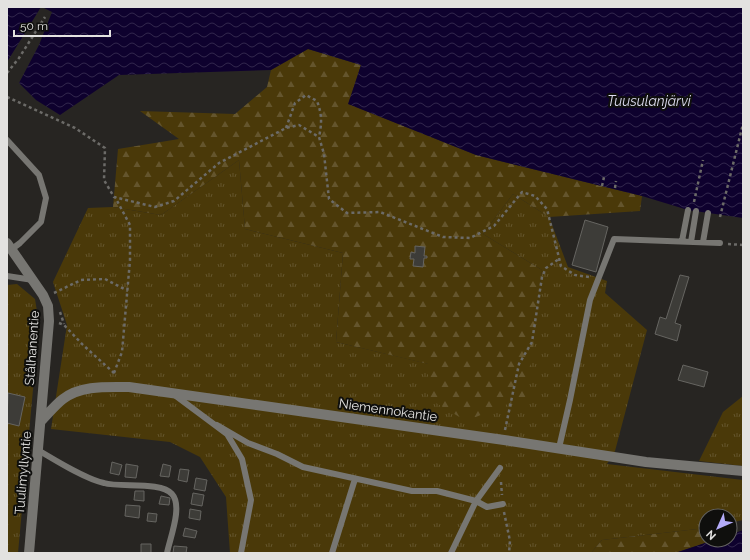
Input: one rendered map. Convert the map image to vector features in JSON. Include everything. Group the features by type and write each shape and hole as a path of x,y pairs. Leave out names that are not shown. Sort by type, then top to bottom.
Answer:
{"street":[{"name":"Stålhanentie","path":"9,246 44,295 48,306 49,321 42,395"},
{"name":"Niemennokantie","path":"41,421 64,398 79,391 99,387 129,387 175,395 504,440 646,462 743,470"},
{"name":"Tuulimyllyntie","path":"29,553 42,395"}],"lane":[{"path":"7,140 39,174 46,198 42,222 20,243 9,246"},
{"path":"682,242 688,210"},
{"path":"691,242 696,211"},
{"path":"703,242 708,213"},
{"path":"558,448 570,400 590,300 614,239 720,243"},
{"path":"7,276 33,280"},
{"path":"175,395 217,425 248,443 277,454 302,467 355,480 412,490 437,491 476,501 487,507 503,504"},
{"path":"217,425 227,434 242,459 251,500 241,553"},
{"path":"38,450 62,464 104,483 164,488 173,494 178,508 168,553"},
{"path":"451,553 476,501 500,468"},
{"path":"332,553 355,480"}],"path":[{"path":"7,73 19,58 45,17"},
{"path":"286,128 295,103 306,94 317,101 322,114 318,137 324,154 329,199 347,213 380,212 443,237 470,238 494,226 522,192 535,196 547,209 561,266 575,275 598,279"},
{"path":"7,97 75,128 105,148 104,180 130,225 130,260 122,352 114,373"},
{"path":"720,217 743,124"},
{"path":"114,197 155,207 174,201 219,163 286,128 299,125 318,137"},
{"path":"694,203 702,160"},
{"path":"602,186 604,177"},
{"path":"615,188 616,181"},
{"path":"720,243 743,245"},
{"path":"504,440 519,364 532,342 542,277 546,268 559,259"},
{"path":"54,293 81,280 105,280 128,291"},
{"path":"49,321 64,325 83,345 129,387"}],"green space":[{"path":"308,49 361,65 349,104 476,155 642,196 640,211 549,217 513,194 483,234 542,270 527,396 466,421 428,398 428,364 336,342 343,253 245,229 239,160 161,215 113,207 118,149 179,139 140,111 235,114 267,87 271,70"},
{"path":"239,160 245,229 343,253 336,342 429,364 538,302 542,270 483,234 513,194 549,217 568,267 607,281 605,293 647,330 615,451 607,464 743,480 743,520 738,521 738,508 698,508 698,529 602,540 591,553 230,553 226,497 200,457 170,442 51,429 67,325 53,282 88,208 113,207 161,215"},
{"path":"17,284 35,299 39,324 18,553 7,553 7,285"},
{"path":"743,396 743,466 699,461 723,412"},
{"path":"698,529 698,545 675,553 591,553 602,540"}],"water":[{"path":"7,7 41,7 7,62"},
{"name":"Tuusulanjärvi","path":"42,7 743,7 743,218 688,210 642,196 476,155 348,104 361,65 308,49 271,70 119,75 60,115 36,100 19,83 39,45 52,12"},
{"path":"743,530 743,553 675,553 698,545 698,548 738,548 738,532"}],"building":[{"path":"585,220 608,227 596,272 572,265"},
{"path":"415,246 425,247 424,256 427,256 427,258 424,258 423,267 413,266 414,259 410,259 411,252 415,253"},
{"path":"680,275 689,277 675,323 681,325 677,341 655,334 660,317 666,319"},
{"path":"683,365 708,372 704,387 678,380"},
{"path":"8,393 25,397 19,426 7,423"},
{"path":"112,462 122,465 119,475 110,473"},
{"path":"126,464 138,466 136,478 125,477"},
{"path":"163,464 171,466 169,477 160,476"},
{"path":"180,469 189,470 187,482 178,480"},
{"path":"196,478 207,480 205,491 194,489"},
{"path":"135,491 144,491 144,501 134,500"},
{"path":"193,493 204,495 202,506 191,504"},
{"path":"161,496 170,498 169,505 159,504"},
{"path":"126,505 140,506 139,518 125,516"},
{"path":"190,509 201,511 200,520 189,518"},
{"path":"148,513 157,514 156,522 147,521"},
{"path":"185,528 197,531 195,538 183,536"},
{"path":"141,544 151,544 151,553 141,553"},
{"path":"174,546 187,547 186,553 173,553"}]}
